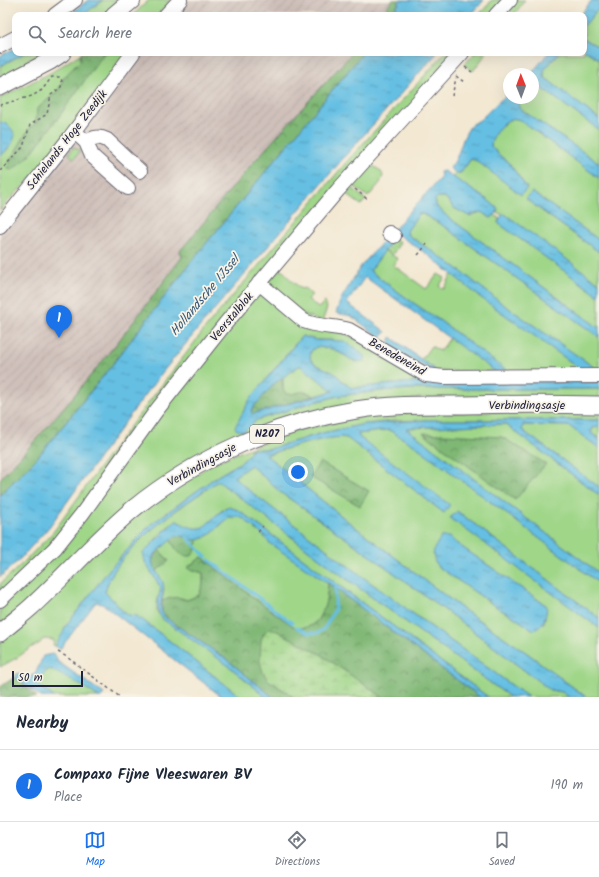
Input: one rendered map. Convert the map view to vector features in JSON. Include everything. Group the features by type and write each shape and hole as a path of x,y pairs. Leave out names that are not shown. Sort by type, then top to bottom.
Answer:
{"main road":[{"path":"118,12 132,0"},
{"path":"0,87 50,62 58,56"},
{"name":"Verbindingsasje","path":"0,633 31,607 110,529 134,508 165,486 200,465 231,448 259,436 323,417 358,410 388,407 431,405 599,404"}],"street":[{"path":"59,12 75,0"},
{"path":"169,12 180,0"},
{"path":"499,12 510,0"},
{"path":"0,46 12,40"},
{"name":"Schielands Hoge Zeedijk","path":"0,226 75,132 131,56"},
{"name":"Veerstalblok","path":"0,600 55,548 82,514 156,411 225,324 338,190 459,56"},
{"path":"75,132 86,142 92,156 128,188"},
{"path":"86,142 94,138 101,137 107,140 140,171"},
{"name":"Benedeneind","path":"259,284 304,321 310,324 349,330 426,375 432,377 599,376"}],"path":[{"path":"452,72 464,82"},
{"path":"0,105 32,96 42,90 52,77 57,76 62,81 61,87 52,95 47,114 30,125 23,147 0,171"},
{"path":"358,191 367,199"},
{"path":"419,254 427,244"},
{"path":"258,532 263,526"},
{"path":"58,652 67,657 120,697"}],"shaded area":[{"path":"187,0 405,0 395,12 177,12"},
{"path":"139,56 359,56 0,487 0,221"}],"green space":[{"path":"103,0 123,0 108,12 87,12"},
{"path":"149,0 171,0 161,12 136,12"},
{"path":"392,0 400,0 394,12 384,12"},
{"path":"492,0 504,0 493,12 482,12"},
{"path":"516,0 525,0 516,12 505,12"},
{"path":"599,8 599,47 587,41 587,22"},
{"path":"587,52 599,59 599,119 544,77 544,70 556,56 587,56"},
{"path":"19,56 42,56 0,80 0,66"},
{"path":"77,56 80,56 80,61 64,77 58,91 37,109 36,123 29,129 17,149 12,170 28,157 102,56 125,56 45,165 9,200 0,211 0,157 12,144 4,123 0,122 0,98 52,72"},
{"path":"81,56 102,56 28,157 12,170 8,169 10,160 29,129 36,123 37,109 58,91 64,77 80,61"},
{"path":"349,56 361,56 191,262 109,369 37,458 0,495 0,479 58,415 114,346 182,257 180,251 251,165"},
{"path":"442,56 454,56 60,535 0,595 0,584 54,531 116,445 207,326 350,158"},
{"path":"472,56 484,56 473,71 464,65"},
{"path":"539,86 599,130 599,163 519,108 519,104 539,104"},
{"path":"513,118 520,120 599,178 599,240 532,192 535,206 599,252 599,283 505,215 497,213 498,209 489,201 453,178 455,173 461,173 471,159 477,161 521,194 527,188 509,163 491,146 493,137 498,129"},
{"path":"73,147 80,151 74,159 69,154"},
{"path":"370,165 380,170 383,176 380,183 368,197 350,183"},
{"path":"349,185 366,200 361,205 343,192"},
{"path":"438,197 445,197 454,208 469,216 481,212 491,218 495,215 499,218 498,223 599,296 599,328 448,217 437,207 435,200"},
{"path":"419,214 422,214 442,225 599,337 599,369 595,368 500,302 454,266 408,235 407,231"},
{"path":"392,237 400,243 392,255 384,250"},
{"path":"384,250 398,259 393,265 426,289 438,274 445,278 439,286 444,289 452,274 480,297 582,370 554,373 550,368 544,372 507,371 370,271"},
{"path":"279,270 285,272 288,277 301,289 304,288 312,295 308,299 318,308 325,302 327,308 322,322 311,321 269,284 269,281"},
{"path":"261,294 340,331 440,382 424,381 351,388 334,373 315,364 310,358 311,351 316,347 333,349 356,362 332,340 316,340 302,336 266,379 246,430 257,420 310,403 338,396 380,391 411,389 599,389 599,399 418,398 216,449 0,625 0,606 198,362 255,297"},
{"path":"450,338 496,372 432,371 434,368 421,360 431,346 440,351"},
{"path":"299,366 334,391 314,396 306,392 286,395 283,389 283,377"},
{"path":"282,377 283,389 286,394 306,392 314,396 252,414 251,412 254,407 269,388"},
{"path":"599,410 599,420 425,420 365,424 322,433 270,449 250,449 251,452 243,461 216,477 150,525 108,571 65,627 64,633 55,646 53,645 54,640 43,639 39,644 0,667 0,639 134,516 215,462 293,431 373,414"},
{"path":"505,424 599,495 599,573 406,428"},
{"path":"523,425 569,426 599,448 599,487 522,430"},
{"path":"593,427 599,427 599,439 591,433"},
{"path":"389,430 417,447 599,583 599,618 457,511 451,518 599,628 599,697 586,697 527,653 464,610 350,523 266,455 319,440 340,437 347,438 444,513 359,437 358,434","holes":["450,537 456,543 547,606 544,623 534,630 510,614 501,610 437,566"]},
{"path":"423,433 502,437 546,464 515,500"},
{"path":"320,462 369,491 360,506 310,477"},
{"path":"251,465 280,492 457,619 550,690 562,692 569,697 528,697 360,575 250,491 234,477"},
{"path":"218,481 348,580 510,697 488,697 238,510 232,508 221,511 208,524 198,529 188,527 177,521 172,524 162,532 152,544 148,550 146,561 161,588 157,603 157,612 230,667 266,697 241,697 137,616 128,615 105,592 111,576 136,544 169,516"},
{"path":"230,517 240,517 244,519 270,543 328,583 326,604 317,621 310,627 302,629 296,628 251,596 202,557 187,568 203,573 203,584 199,595 187,600 181,598 162,601 164,589 156,571 169,561 159,550 170,539 176,548 198,544 198,540 205,538"},
{"path":"178,535 198,540 195,551 191,556 181,554 174,546 170,539"},
{"path":"159,550 169,561 156,571 152,562"},
{"path":"202,557 251,596 296,628 305,628 312,625 317,620 324,607 328,583 480,697 382,697 320,654 275,630 261,640 261,662 266,675 270,680 294,697 273,697 226,659 162,614 162,601 174,598 187,600 199,595 203,584 203,573 187,568"},
{"path":"269,628 320,654 382,697 294,697 267,679 263,672 260,662 261,640"},
{"path":"50,669 99,697 54,697 38,685 40,677"},
{"path":"15,677 37,697 0,697 0,687"}],"water":[{"path":"88,0 103,0 87,12 73,12"},
{"path":"400,0 484,0 474,12 394,12"},
{"path":"592,0 599,0 599,8 587,22 587,12 582,12"},
{"path":"587,41 599,47 599,59 587,52"},
{"path":"12,50 12,56 19,56 0,66 0,56"},
{"name":"Hollandsche IJssel","path":"361,56 434,56 346,155 202,324 161,374 49,527 20,559 0,577 0,495 37,458 109,369 191,262"},
{"path":"546,56 556,56 544,70 544,77 599,119 599,130 539,86 539,68 536,68"},
{"path":"503,98 503,104 519,104 519,108 599,163 599,178 520,120 514,119 511,119 501,126 491,142 491,146 509,163 527,188 521,195 477,161 471,159 460,173 455,173 450,168 456,159 466,133 473,124 481,119"},
{"path":"0,122 9,126 15,135 12,144 0,157"},
{"path":"444,171 489,201 498,209 497,213 491,218 481,212 469,216 454,208 445,197 438,197 435,200 437,207 448,217 599,328 599,337 442,225 423,214 419,214 407,231 408,235 454,266 500,302 595,368 582,370 480,297 427,254 397,234 370,271 507,371 496,372 365,277 347,303 386,332 381,338 351,316 336,313 341,299 361,266 441,177 440,172"},
{"path":"532,192 599,240 599,252 526,199"},
{"path":"505,214 599,283 599,296 498,223 502,215"},
{"path":"302,336 316,340 344,341 357,349 364,356 365,361 356,362 333,349 316,347 311,351 310,358 315,364 334,373 351,388 424,381 599,382 599,389 411,389 338,396 310,403 257,420 243,432 237,430 235,427 250,399","holes":["301,366 333,391 252,414 251,410 275,383"]},
{"path":"391,337 434,369 432,371 393,348 390,343"},
{"path":"425,420 599,420 599,427 593,428 591,433 599,439 599,448 569,426 523,425 522,430 599,487 599,495 505,424 406,428 599,573 599,583 417,447 389,430 358,434 359,437 450,505 444,513 347,438 340,437 319,440 266,455 350,523 464,610 527,653 586,697 569,697 562,692 550,690 457,619 280,492 251,465 234,477 250,491 360,575 528,697 510,697 348,580 218,481 170,515 136,544 111,576 105,592 128,615 137,616 241,697 222,697 104,605 96,602 60,649 55,646 65,627 108,571 150,525 216,477 243,461 251,452 250,450 270,449 322,433 365,424"},
{"path":"229,507 238,510 245,515 488,697 480,697 328,583 269,543 266,538 244,519 240,517 230,517 205,537 196,540 175,536 155,554 152,562 154,569 161,579 164,587 161,610 165,617 170,621 226,659 273,697 266,697 230,667 161,618 159,614 158,599 161,588 145,562 143,553 173,523 177,521 187,526 201,528"},
{"path":"457,511 599,618 599,628 450,518"},
{"path":"441,537 450,537 456,543 547,606 545,617 540,626 534,630 530,628 437,566 433,554"},
{"path":"52,654 56,656 57,661 104,694 99,697 50,669 40,677 38,685 54,697 41,697 15,677 17,673 29,677 37,670 43,656"}],"waterway":[{"path":"187,537 206,557"},
{"path":"209,560 292,623"},
{"path":"296,627 308,633 318,633 324,629 335,609 335,589"}],"place":[{"name":"Compaxo Fijne Vleeswaren BV","path":"59,338"}]}
